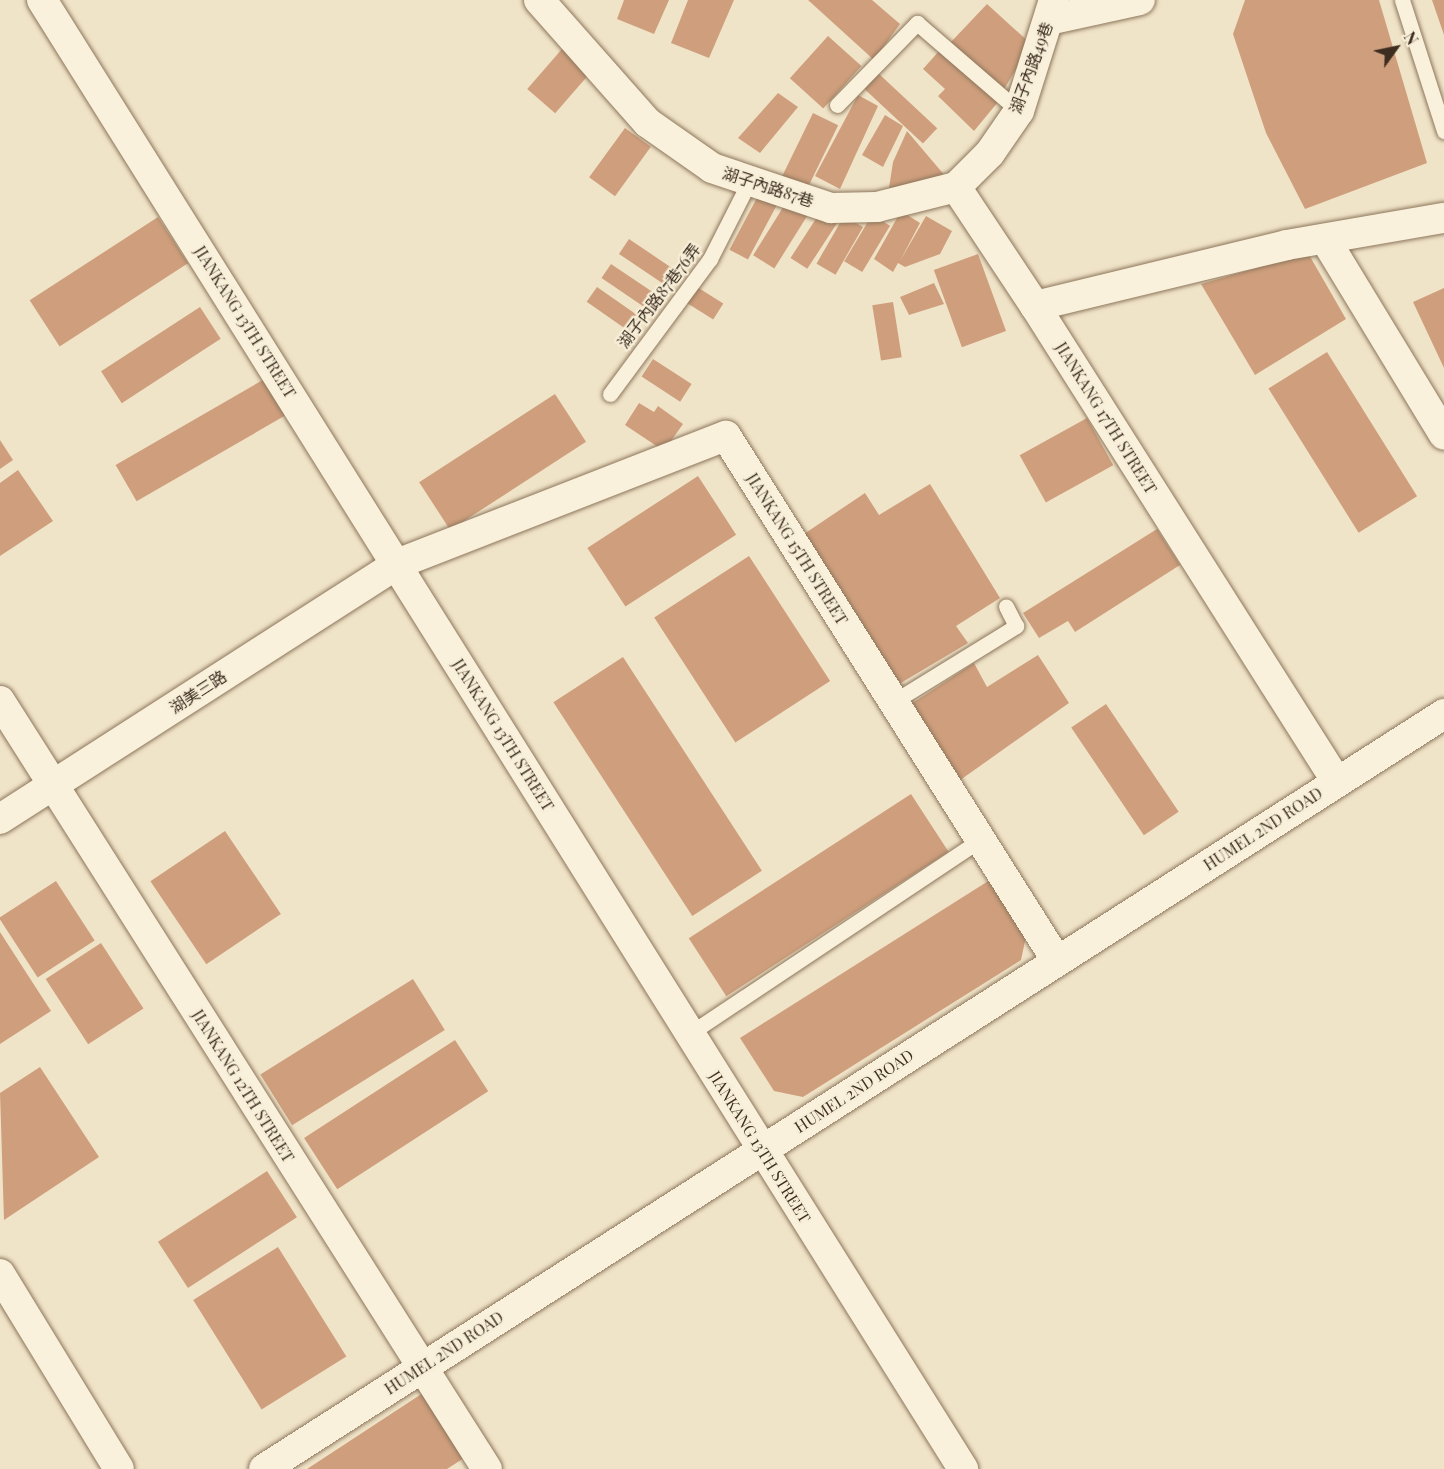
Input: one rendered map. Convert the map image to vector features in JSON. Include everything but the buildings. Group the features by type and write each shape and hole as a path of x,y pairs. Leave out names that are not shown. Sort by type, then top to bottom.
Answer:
{"street":[{"name":"JIANKANG 13TH STREET","path":"42,0 963,1469"},
{"name":"湖子內路87巷","path":"539,0 648,123 712,168 748,184 831,208 877,207 956,188"},
{"path":"1051,10 1140,0"},
{"name":"湖子內路49巷","path":"956,188 990,153 1019,111 1051,10"},
{"name":"JIANKANG 17TH STREET","path":"956,188 1035,306 1337,782"},
{"path":"1035,306 1325,239 1444,218"},
{"path":"1325,239 1444,435"},
{"name":"JIANKANG 15TH STREET","path":"397,564 726,436 1057,961"},
{"name":"湖美三路","path":"0,819 397,564"},
{"name":"JIANKANG 12TH STREET","path":"0,701 487,1469"},
{"name":"HUMEL 2ND ROAD","path":"264,1469 1444,714"},
{"path":"0,1274 119,1469"}],"lane":[{"path":"1402,0 1444,130"},
{"path":"837,105 917,23 1019,111"},
{"name":"湖子內路87巷76弄","path":"610,394 710,259 748,184"},
{"path":"893,702 1016,626 1005,606"},
{"path":"689,1034 980,840"}]}
